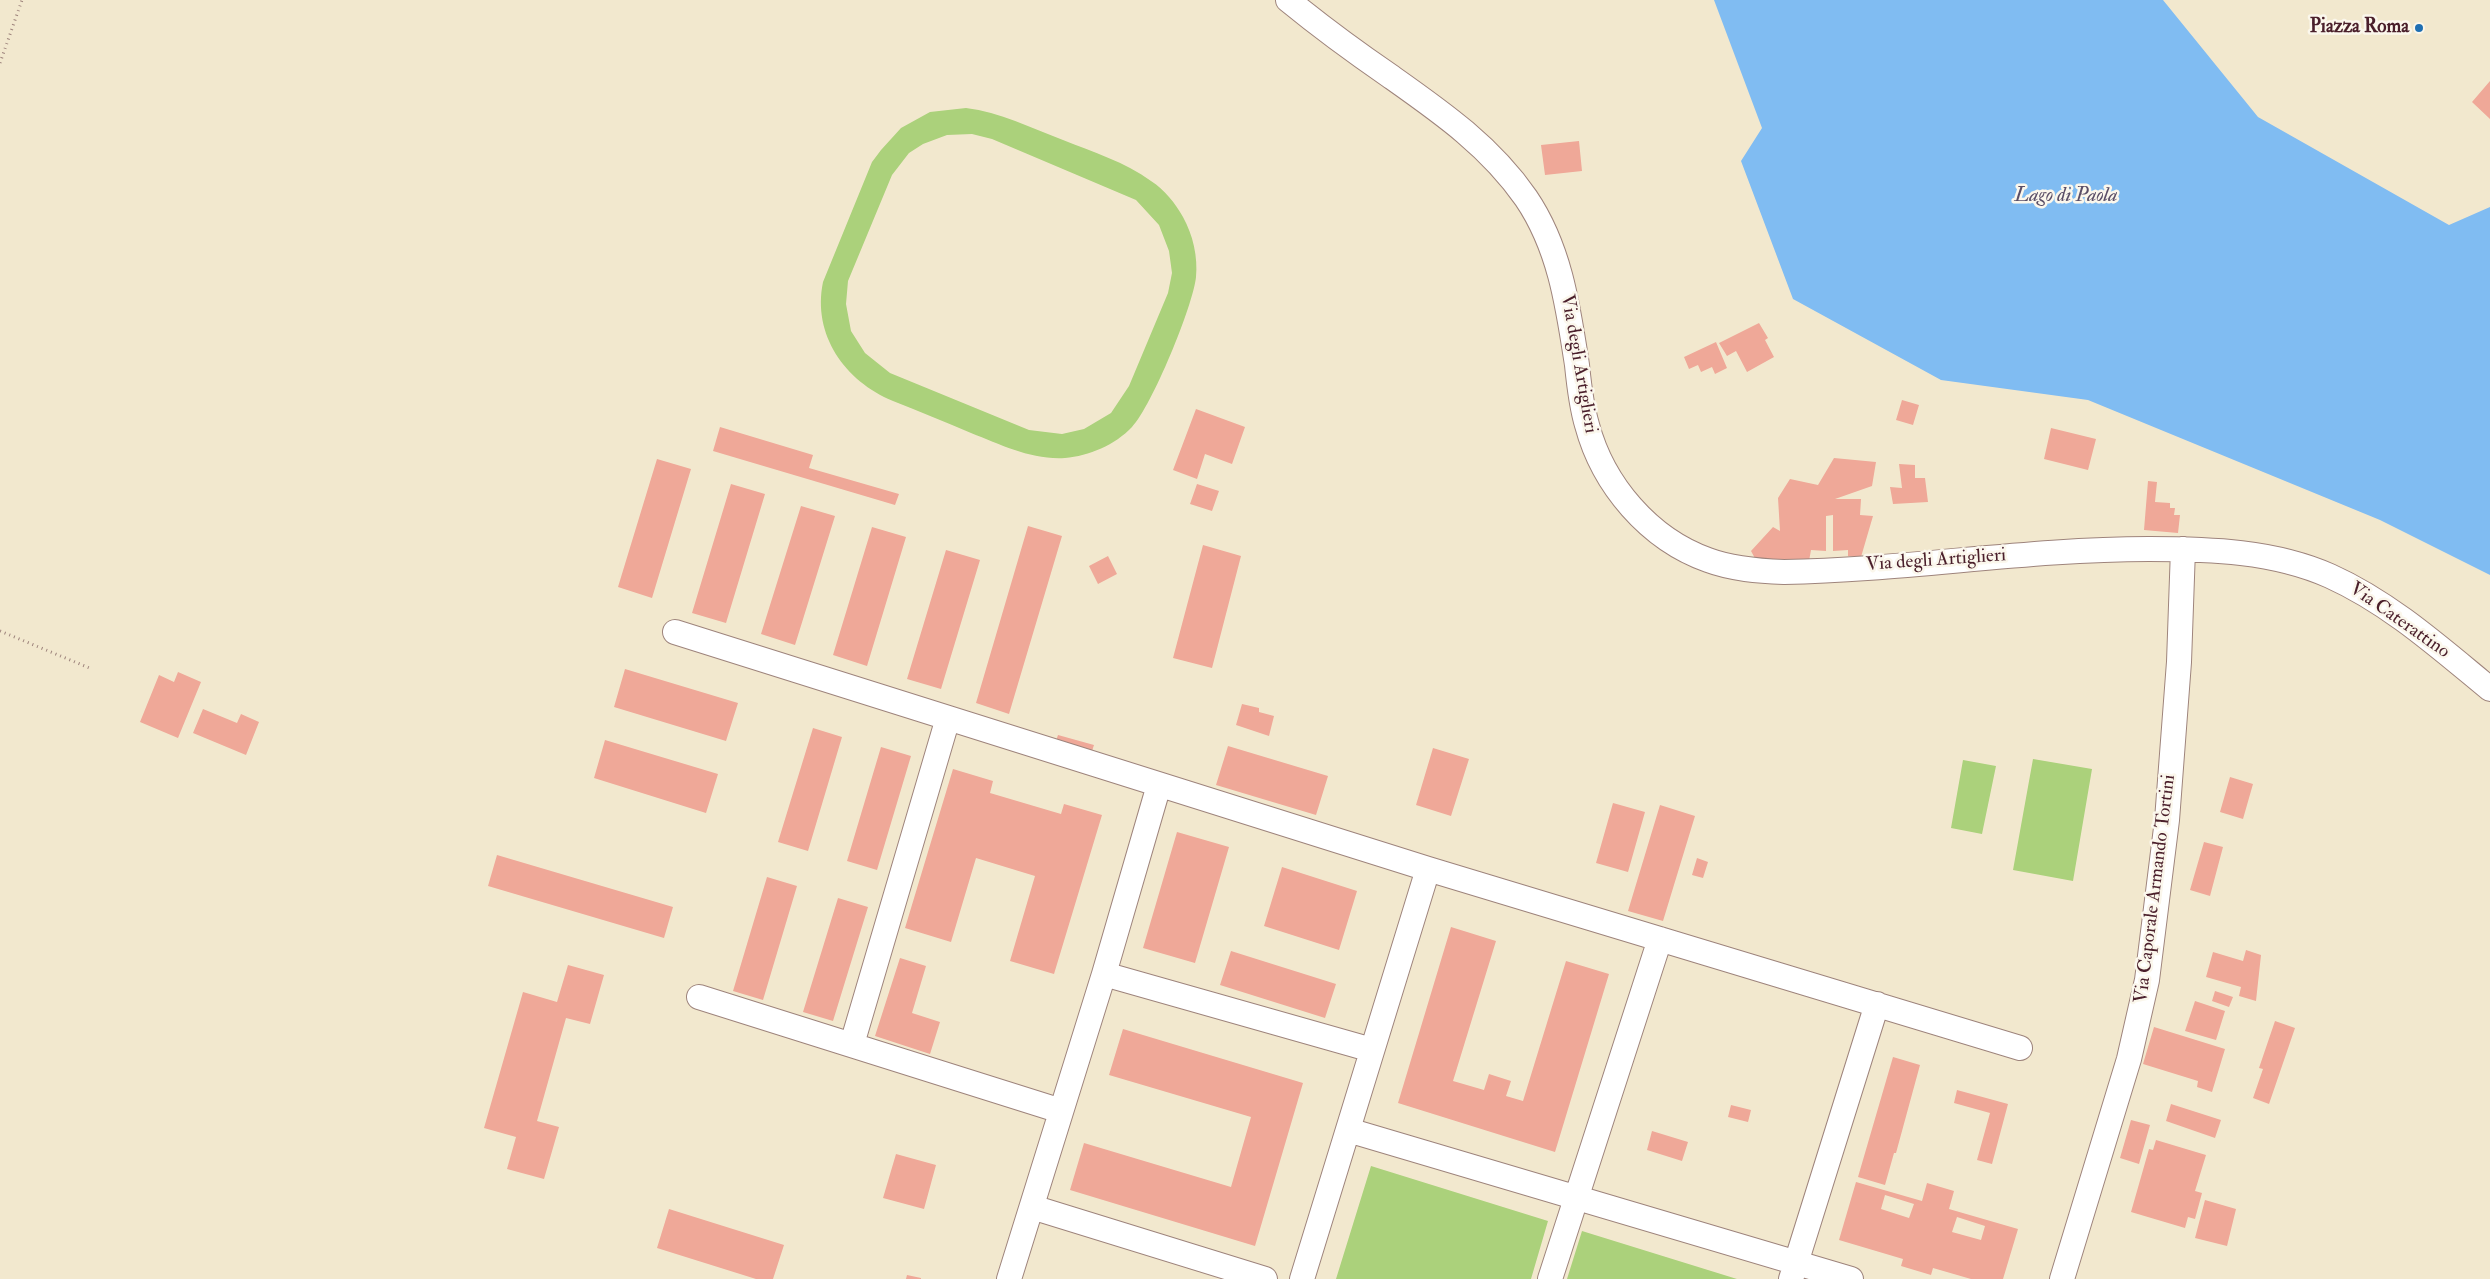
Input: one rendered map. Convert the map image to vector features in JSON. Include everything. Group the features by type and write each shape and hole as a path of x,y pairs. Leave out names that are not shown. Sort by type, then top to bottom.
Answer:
{"street":[{"name":"Via degli Artiglieri","path":"1288,0 1340,41 1464,129 1506,171 1526,197 1545,232 1561,272 1584,411 1596,451 1608,474 1632,508 1656,531 1675,544 1698,556 1722,564 1756,570 1784,572 2084,550 2183,549"},
{"name":"Via Caterattino","path":"2183,549 2260,556 2330,576 2369,597 2395,614 2490,689"},
{"name":"Via Caporale Armando Tortini","path":"2062,1279 2129,1059 2147,980 2168,802 2179,662 2183,549"},
{"path":"675,632 1428,869 2020,1048"},
{"path":"852,1044 948,718"},
{"path":"1009,1279 1104,974 1159,785"},
{"path":"1302,1279 1428,869"},
{"path":"1550,1279 1660,939"},
{"path":"1104,974 1372,1050"},
{"path":"699,997 1061,1111"},
{"path":"1794,1271 1877,1004"},
{"path":"1348,1130 1576,1197 1794,1271 1851,1279"},
{"path":"1032,1207 1266,1279"}],"path":[{"path":"0,63 22,0"},
{"path":"0,632 92,669"}],"green space":[{"path":"966,108 991,113 1108,158 1141,174 1161,188 1177,207 1187,224 1196,262 1196,277 1188,310 1150,399 1132,427 1110,444 1083,455 1065,458 1040,457 1017,451 893,401 876,392 847,369 836,354 828,338 823,320 821,302 823,282 872,162 901,128 930,112","holes":["972,134 992,139 1136,200 1159,225 1169,251 1172,273 1168,293 1129,386 1111,413 1084,429 1062,434 1029,430 890,373 865,353 851,331 846,304 848,281 892,175 909,153 923,144 947,135"]},
{"path":"2033,759 2092,769 2073,881 2013,870"},
{"path":"1963,760 1996,766 1982,834 1951,828"},
{"path":"1371,1166 1548,1221 1531,1279 1336,1279"},
{"path":"1582,1231 1737,1279 1567,1279"}],"water":[{"name":"Lago di Paola","path":"1714,0 2163,0 2258,117 2449,225 2490,207 2490,575 2380,520 2088,400 1941,380 1793,299 1741,161 1762,128"}],"building":[{"path":"2490,81 2490,119 2472,102"},
{"path":"1579,141 1582,171 1545,175 1541,145"},
{"path":"1759,323 1768,338 1765,340 1774,357 1747,372 1736,351 1727,356 1719,343"},
{"path":"1716,342 1727,368 1715,374 1712,367 1701,372 1698,365 1689,369 1684,357"},
{"path":"1902,400 1919,405 1913,425 1896,420"},
{"path":"1196,409 1245,427 1232,464 1205,454 1197,479 1173,470"},
{"path":"720,427 813,455 809,468 899,494 895,505 713,451"},
{"path":"2051,428 2096,439 2088,470 2044,459"},
{"path":"1834,458 1876,462 1872,486 1835,499 1861,499 1860,515 1873,516 1861,557 1848,556 1848,550 1833,551 1833,515 1826,516 1826,551 1811,550 1809,561 1757,562 1751,551 1773,527 1780,531 1778,498 1790,479 1818,485"},
{"path":"657,459 691,469 652,598 618,587"},
{"path":"1899,464 1915,465 1915,478 1925,478 1928,502 1893,504 1890,487 1902,488"},
{"path":"2148,481 2157,482 2155,502 2170,503 2170,508 2175,508 2174,515 2180,515 2178,533 2144,530"},
{"path":"731,484 765,494 726,623 692,613"},
{"path":"1197,484 1219,491 1212,511 1190,504"},
{"path":"801,506 835,516 795,645 761,634"},
{"path":"1028,526 1062,536 1009,714 976,703"},
{"path":"872,527 906,537 867,666 833,655"},
{"path":"1203,545 1241,556 1212,668 1173,658"},
{"path":"946,550 980,560 941,689 907,679"},
{"path":"1108,556 1117,574 1098,584 1089,566"},
{"path":"625,669 738,703 726,741 614,707"},
{"path":"178,672 201,682 178,738 140,722 159,675 174,682"},
{"path":"1242,704 1259,708 1259,712 1274,716 1269,736 1236,725"},
{"path":"203,709 237,723 241,714 259,722 246,755 193,733"},
{"path":"813,728 842,737 808,851 778,842"},
{"path":"1058,735 1094,745 1091,754 1055,744"},
{"path":"605,740 718,774 706,813 594,778"},
{"path":"1228,746 1328,776 1316,815 1216,785"},
{"path":"881,747 911,756 877,870 847,861"},
{"path":"1433,748 1469,759 1451,816 1416,805"},
{"path":"953,769 993,781 990,793 1061,814 1064,804 1102,815 1054,974 1010,961 1035,876 976,858 951,942 905,928"},
{"path":"2230,777 2253,784 2243,819 2220,812"},
{"path":"1613,803 1645,812 1628,872 1596,863"},
{"path":"1660,805 1695,816 1663,921 1628,911"},
{"path":"1177,832 1229,847 1195,963 1143,948"},
{"path":"2204,842 2223,847 2210,896 2190,890"},
{"path":"497,855 673,907 664,938 488,886"},
{"path":"1697,858 1708,862 1703,878 1692,875"},
{"path":"1282,867 1357,891 1339,950 1264,926"},
{"path":"767,877 797,886 763,1000 733,991"},
{"path":"838,898 868,907 833,1021 803,1012"},
{"path":"1451,927 1496,941 1453,1081 1484,1090 1489,1074 1511,1081 1506,1096 1523,1101 1566,961 1609,974 1555,1152 1398,1103"},
{"path":"2246,950 2261,955 2256,1001 2239,996 2241,987 2206,977 2213,952 2243,961"},
{"path":"1231,951 1336,984 1325,1018 1220,985"},
{"path":"900,958 926,966 912,1013 940,1022 930,1054 875,1036"},
{"path":"568,965 604,975 590,1024 566,1018 537,1121 559,1127 544,1179 507,1169 516,1137 484,1128 523,992 557,1002"},
{"path":"2215,991 2233,997 2229,1007 2212,1001"},
{"path":"2195,1001 2225,1011 2216,1040 2185,1031"},
{"path":"2275,1021 2295,1028 2269,1104 2253,1098 2263,1069 2259,1068"},
{"path":"2154,1027 2225,1049 2212,1092 2197,1087 2198,1081 2143,1064"},
{"path":"1123,1029 1303,1083 1255,1246 1070,1190 1084,1143 1231,1187 1251,1117 1109,1075"},
{"path":"1893,1057 1920,1065 1896,1153 1894,1153 1885,1185 1858,1177"},
{"path":"1957,1090 2008,1104 1992,1164 1977,1160 1990,1113 1954,1103"},
{"path":"2171,1104 2221,1120 2215,1138 2166,1121"},
{"path":"1731,1105 1751,1110 1748,1122 1728,1117"},
{"path":"2131,1120 2150,1125 2139,1164 2120,1158"},
{"path":"1652,1131 1688,1142 1682,1161 1647,1150"},
{"path":"2156,1140 2206,1155 2195,1191 2202,1193 2195,1219 2188,1217 2185,1228 2131,1212 2149,1149 2153,1150"},
{"path":"896,1154 936,1165 924,1209 883,1198"},
{"path":"1856,1182 1922,1201 1927,1183 1954,1191 1949,1209 2018,1229 2003,1279 1971,1279 1933,1268 1931,1275 1901,1266 1903,1259 1839,1240","holes":["1885,1195 1914,1204 1909,1218 1881,1209","1957,1217 1985,1226 1981,1240 1952,1232"]},
{"path":"2205,1200 2236,1209 2227,1246 2195,1238"},
{"path":"669,1209 784,1245 773,1279 756,1279 657,1248"},
{"path":"907,1275 921,1278 921,1279 906,1279"}],"place":[{"name":"Piazza Roma","path":"2419,28"}]}
